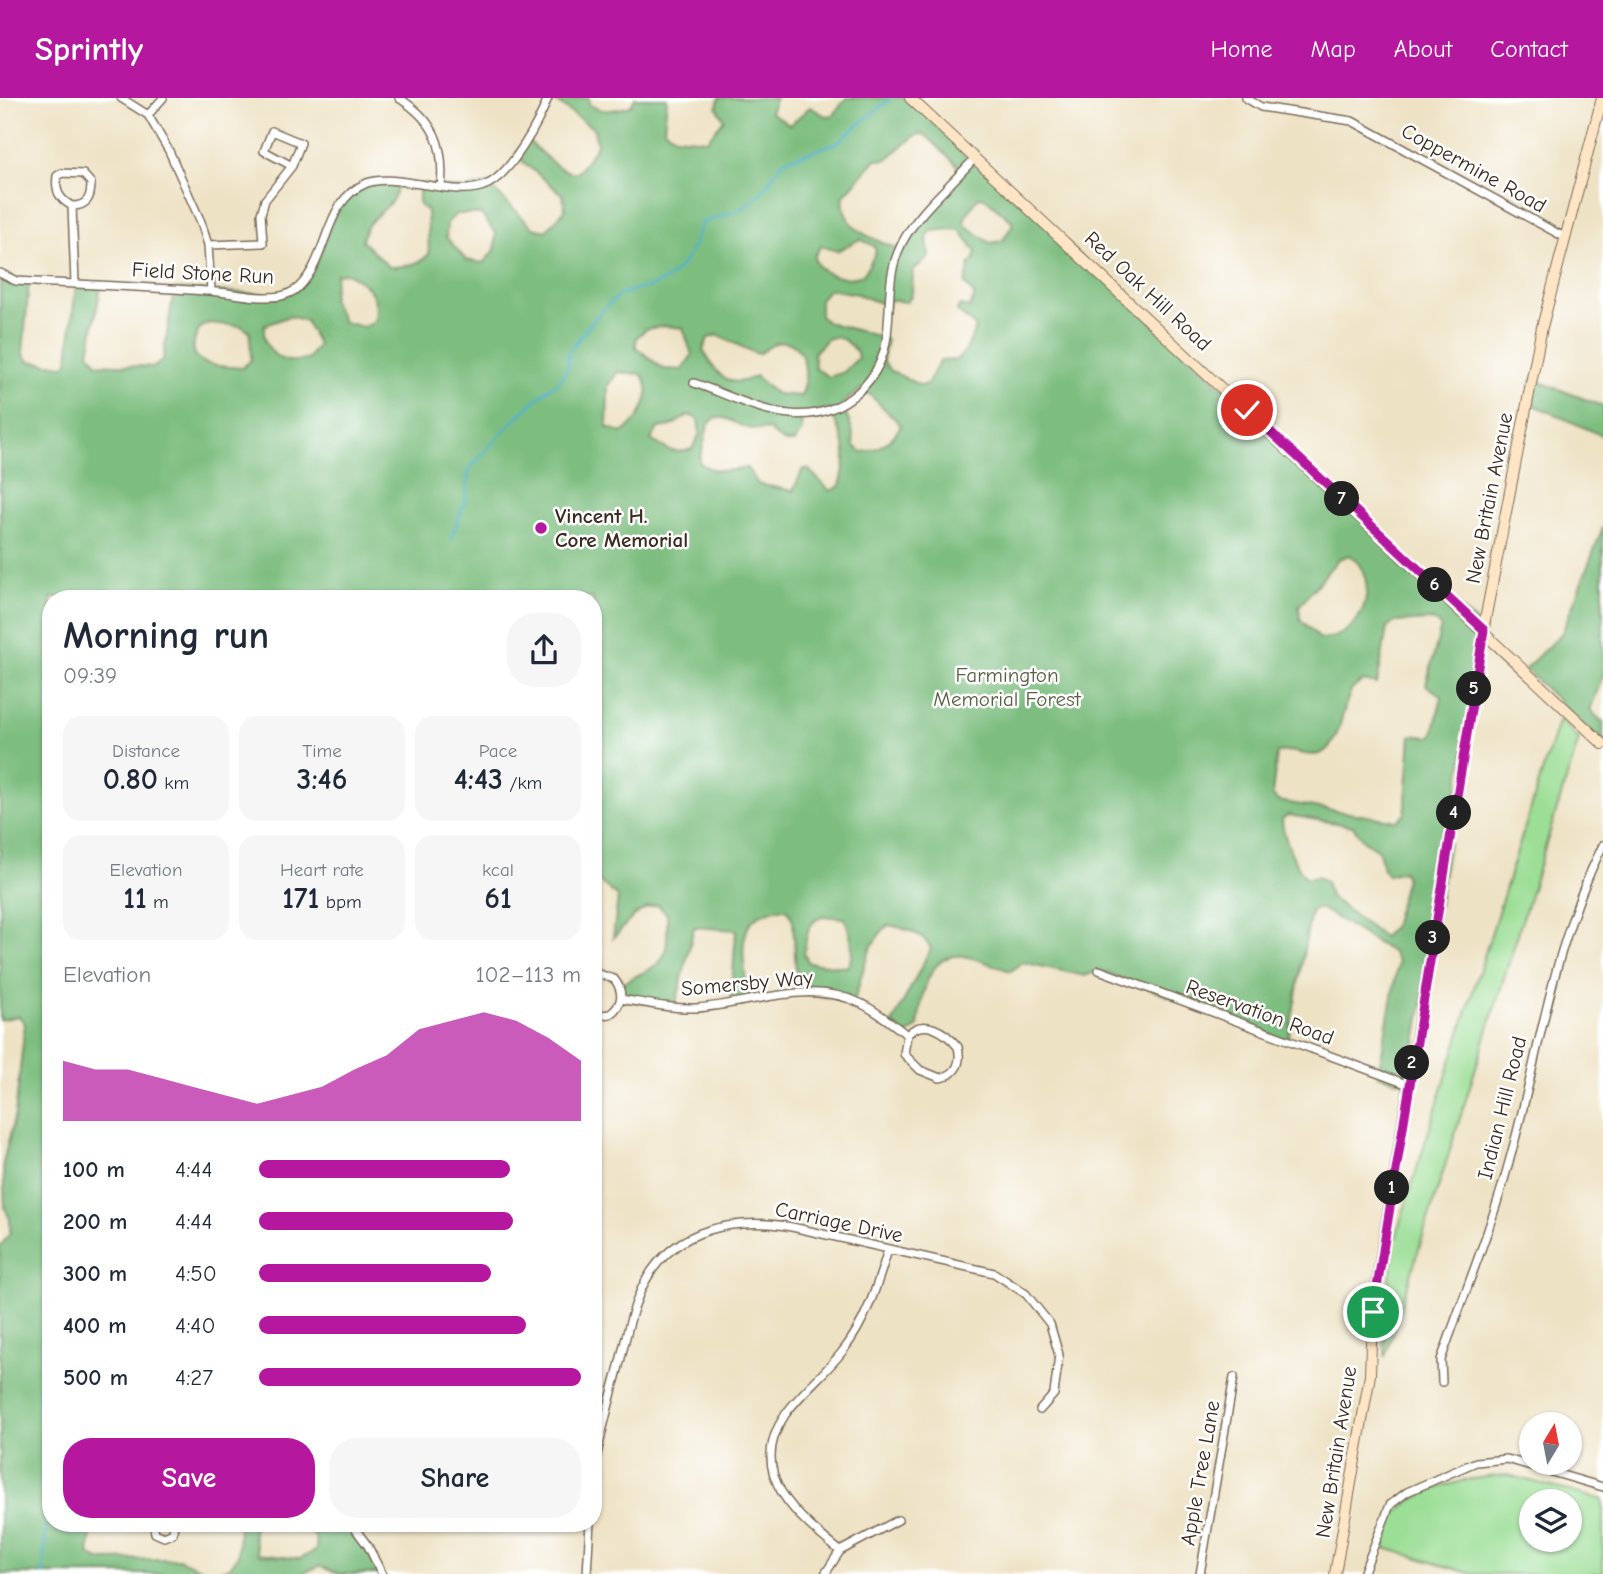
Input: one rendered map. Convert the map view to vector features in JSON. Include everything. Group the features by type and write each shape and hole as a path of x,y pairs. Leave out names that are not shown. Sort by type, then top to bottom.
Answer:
{"street":[{"path":"121,98 148,115 169,151 201,222 208,245 211,291"},
{"path":"148,115 163,98"},
{"path":"399,98 418,112 439,144 443,161 441,187"},
{"name":"Field Stone Run","path":"0,273 16,281 211,291 260,297 283,295 298,288 308,275 338,208 352,190 371,182 392,181 464,189 488,184 506,169 541,117 548,98"},
{"name":"Red Oak Hill Road","path":"910,98 1484,630 1603,744"},
{"name":"Coppermine Road","path":"1246,98 1261,107 1352,121 1566,238"},
{"name":"New Britain Avenue","path":"1335,1574 1370,1375 1373,1312 1484,630 1542,327 1602,98"},
{"path":"208,245 264,243 261,214 265,200 292,166 301,143 272,131 264,151 292,166"},
{"path":"694,383 790,414 837,407 854,397 872,379 882,360 887,339 888,292 902,243 974,159"},
{"path":"62,173 83,174 91,183 90,198 85,204 72,206 59,197 56,188 57,176 62,173"},
{"path":"72,206 75,284"},
{"name":"Indian Hill Road","path":"1442,1382 1441,1360 1509,1164 1554,971 1583,885 1603,845"},
{"name":"Reservation Road","path":"1099,970 1409,1085"},
{"path":"602,975 614,979 621,992 621,999 610,1014 602,1015"},
{"name":"Somersby Way","path":"621,999 675,1008 790,993 840,995 864,1004 907,1035"},
{"path":"918,1026 926,1026 940,1032 958,1047 959,1062 956,1069 940,1078 920,1070 904,1054 907,1035 918,1026"},
{"name":"Carriage Drive","path":"602,1431 638,1299 646,1280 671,1249 706,1230 726,1224 748,1222 792,1227 994,1273 1026,1294 1050,1324 1059,1355 1054,1394 1040,1410"},
{"path":"840,1551 800,1519 777,1486 771,1456 773,1442 785,1416 856,1333 867,1311 888,1250"},
{"name":"Apple Tree Lane","path":"1200,1574 1234,1377"},
{"path":"1363,1574 1390,1504 1407,1492 1476,1462 1507,1459 1603,1487"},
{"path":"825,1574 840,1551 898,1520"},
{"path":"155,1532 164,1537 173,1532"},
{"path":"358,1532 382,1574"},
{"path":"587,1574 589,1532"}],"green space":[{"name":"Farmington Memorial Forest","path":"551,98 589,98 589,104 609,110 631,106 635,98 667,98 664,129 675,137 707,140 724,120 717,107 719,98 776,98 770,112 790,125 810,107 826,116 834,115 846,98 910,98 1232,396 1222,408 1237,422 1247,410 1484,630 1409,1085 1378,1075 1398,962 1393,953 1322,909 1313,909 1310,916 1288,1041 1099,970 1085,976 1022,962 1011,971 963,956 951,957 933,970 924,991 918,1026 907,1035 892,1024 931,948 923,938 888,925 874,942 854,1001 797,993 793,920 788,910 781,909 762,914 753,920 747,929 743,952 748,1000 731,1002 736,930 694,927 675,1008 621,999 619,985 661,961 666,945 667,914 658,905 644,909 613,938 618,897 602,884 602,590 42,590 42,1532 91,1532 89,1554 99,1560 179,1559 211,1573 230,1567 238,1555 239,1532 253,1532 258,1554 300,1559 316,1550 316,1540 311,1532 356,1532 382,1574 339,1574 319,1566 301,1574 0,1574 0,1247 10,1233 10,1219 5,1208 3,1163 15,1114 25,1024 19,1016 0,1020 0,273 29,282 23,353 29,361 63,366 68,362 76,284 101,285 89,353 98,364 154,367 163,360 174,289 283,295 309,274 337,210 345,198 356,189 399,181 393,199 371,221 362,241 389,267 405,266 416,263 429,254 427,211 419,205 419,184 464,189 488,184 533,228 546,231 565,210 563,195 515,155 526,139 557,166 578,172 597,145 594,129","holes":["922,134 963,171 899,249 860,231 847,217 844,207 844,195 876,159 885,160 916,135","978,197 985,198 1012,221 1012,226 1002,241 990,243 965,225 964,219","456,214 481,214 496,234 495,250 483,263 466,260 446,237 447,223","960,230 976,252 965,284 975,296 969,308 959,306 957,311 976,327 966,351 956,360 940,361 927,384 921,386 891,371 883,361 887,339 827,322 820,316 820,299 829,289 857,294 888,306 888,300 907,302 912,294 913,270 929,257 927,236 932,231","860,239 874,246 876,252 864,274 850,277 828,273 817,264 814,257 821,246 837,251","347,273 371,292 376,305 374,322 364,327 343,322 332,300 336,274","290,316 306,321 318,345 308,359 283,360 269,348 265,325","209,323 241,326 250,332 251,360 242,368 217,366 201,360 193,348 198,331","665,326 683,328 692,355 682,370 663,369 636,347 636,338 646,329","717,335 757,354 776,343 794,345 805,369 801,396 776,394 755,376 737,382 730,381 718,372 703,350 708,338","834,337 843,339 857,352 858,358 844,372 829,377 815,368 814,353 827,339","618,372 641,374 645,381 647,398 640,414 622,433 607,427 608,385","863,388 901,425 890,440 879,447 862,452 854,446 852,429 842,404","829,409 844,446 845,464 840,486 830,491 808,469 803,469 793,491 758,484 747,468 716,470 699,462 708,425 715,418 726,419 745,428 771,430 771,433 785,442 794,442 802,430 801,414","689,415 698,419 700,433 692,449 675,452 651,440 658,428 671,426","1349,555 1359,565 1365,577 1367,591 1358,618 1348,629 1336,636 1320,639 1300,619 1299,606 1338,559","1432,620 1441,627 1426,685 1442,696 1433,734 1430,737 1411,735 1405,814 1397,821 1278,801 1272,795 1277,753 1288,751 1314,755 1326,750 1336,735 1353,688 1363,681 1377,684 1387,628 1395,622","1288,815 1353,826 1363,840 1379,851 1383,869 1388,875 1403,871 1406,878 1393,927 1383,937 1330,897 1326,881 1317,877 1307,879 1294,859 1282,819","822,916 844,918 852,942 847,967 809,963 804,954 806,937 813,923"]},
{"path":"1532,379 1603,406 1603,436 1527,402"},
{"path":"1603,527 1603,675 1590,710 1603,723 1603,744 1525,669 1562,633"},
{"path":"1559,719 1579,739 1385,1357 1384,1310 1397,1232"},
{"path":"1508,1475 1561,1489 1519,1489 1519,1552 1582,1552 1582,1494 1603,1500 1603,1574 1472,1574 1385,1548 1391,1520 1403,1507 1430,1491 1462,1481"}],"waterway":[{"path":"451,539 465,502 469,469 517,417 558,383 568,367 568,353 605,308 622,294 649,287 669,277 689,254 701,223 741,210 763,191 783,161 837,143 891,98"},
{"path":"43,1574 46,1532"}],"place":[{"name":"Vincent H. Core Memorial","path":"541,528"}],"route":[{"path":"1247,410 1484,630 1373,1312"}]}
